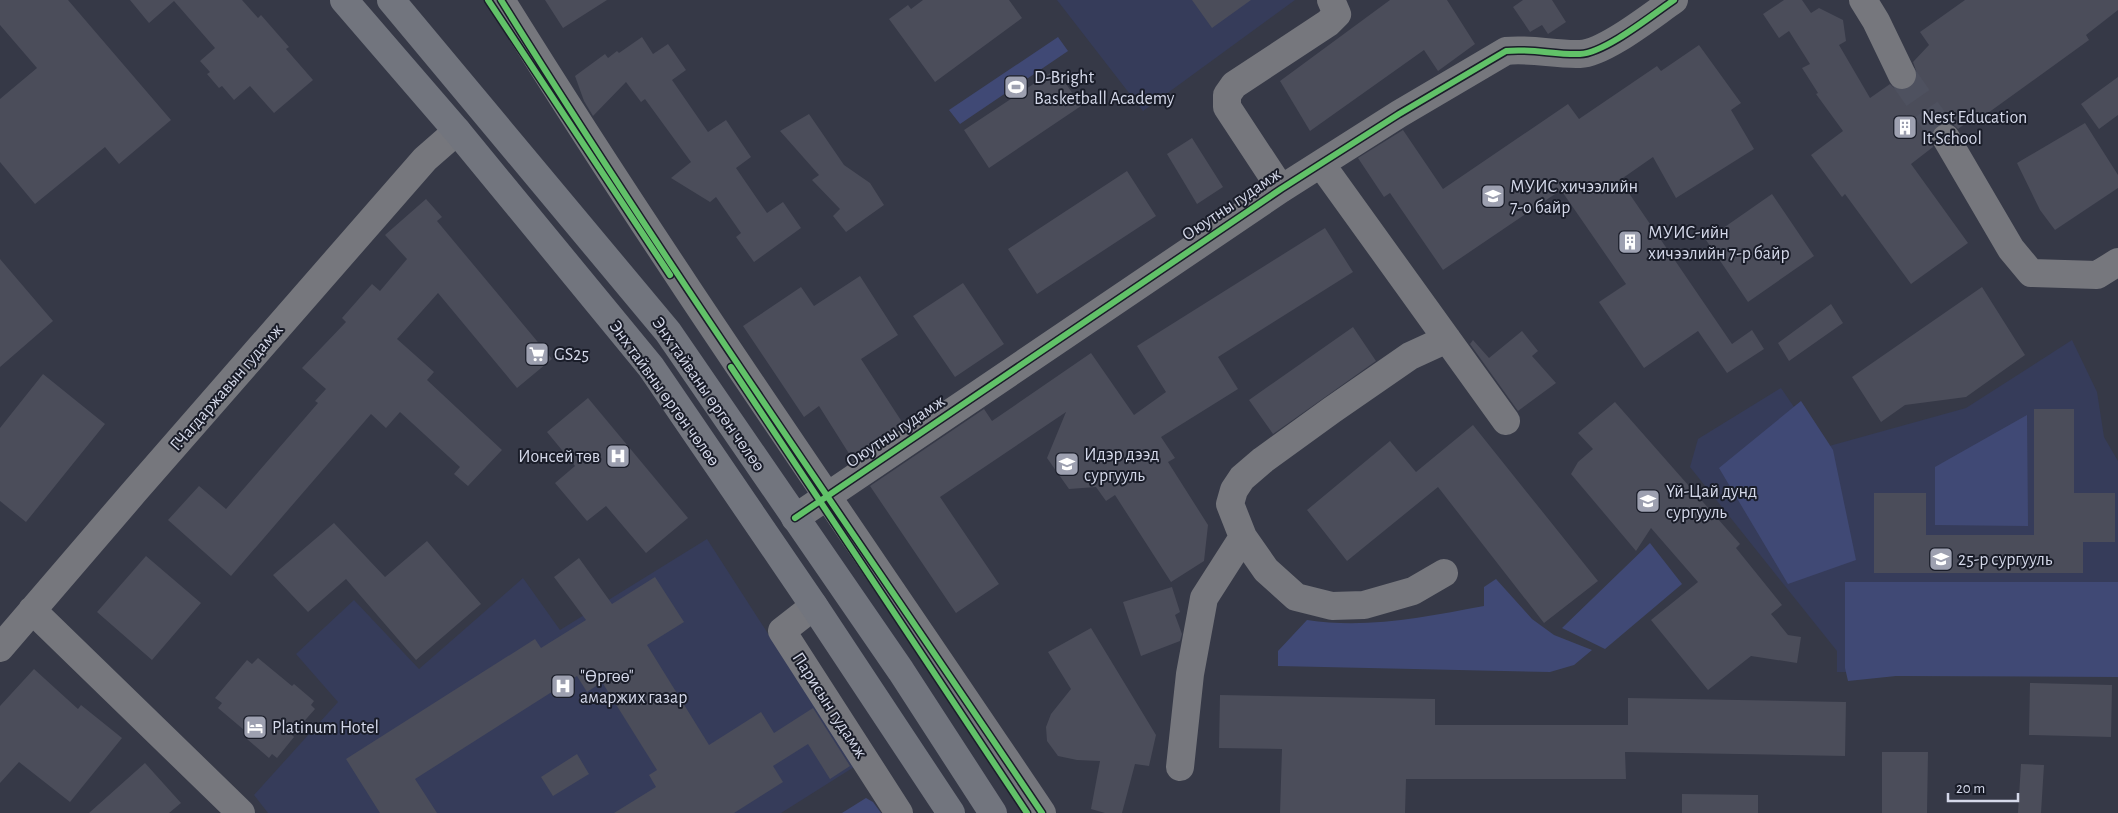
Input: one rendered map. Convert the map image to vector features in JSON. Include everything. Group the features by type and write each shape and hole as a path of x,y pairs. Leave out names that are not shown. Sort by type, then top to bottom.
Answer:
{"highway":[{"name":"Энх тайвны өргөн чөлөө","path":"344,0 457,130 651,367 814,606 951,813"},
{"name":"Энх тайваны өргөн чөлөө","path":"390,0 668,332 901,670 993,813"}],"street":[{"path":"502,0 558,90 827,495 1042,813"},
{"path":"1281,188 1227,108 1227,95 1234,85 1328,23 1337,14 1331,0"},
{"name":"Оюутны гудамж","path":"795,518 1281,188 1506,51 1523,49 1581,54 1601,49 1674,0"},
{"path":"1862,0 1876,21 1902,75"},
{"name":"Г.Чагдаржавын гудамж","path":"0,648 425,160 457,130"},
{"path":"1946,138 2011,249 2031,272 2097,275 2118,262"},
{"path":"1321,164 1506,420"},
{"path":"1444,573 1413,591 1364,605 1332,606 1296,597 1266,570 1243,537 1230,504 1234,490 1242,478 1332,410 1410,356 1447,339"},
{"path":"1180,767 1190,674 1204,598 1243,537"},
{"name":"Парисын гудамж","path":"814,606 782,631 900,813"},
{"path":"32,610 241,813"}],"shaded area":[{"path":"1057,0 1295,0 1143,111"},
{"path":"1058,37 1068,51 960,124 949,110"},
{"name":"25-р сургууль","path":"2072,340 2097,392 2104,437 2118,461 2118,674 1837,672 1837,651 1690,467 1698,439 1781,388 1822,448 1966,408"},
{"path":"1801,401 1833,450 1856,560 1788,584 1719,468"},
{"path":"2027,415 2028,526 1935,525 1935,467"},
{"name":"\"Өргөө\" амаржих газар","path":"707,539 854,767 781,813 268,813 254,795 338,702 296,654 354,600 419,669 523,578 560,630"},
{"path":"1650,543 1682,584 1605,649 1562,628"},
{"path":"1496,579 1532,619 1554,635 1592,650 1574,665 1550,672 1278,666 1278,651 1307,620 1352,623 1374,622 1418,618 1484,606 1484,587"},
{"path":"1845,582 2118,582 2118,677 1896,676 1848,681 1845,668"},
{"path":"866,798 873,802 881,813 842,813"}],"building":[{"path":"0,0 68,0 171,120 119,164 105,147 35,204 0,162 0,99 37,68 0,25"},
{"path":"130,0 242,0 258,18 261,15 289,47 286,49 313,80 274,113 250,86 234,100 222,86 219,88 207,74 210,72 200,61 215,48 174,1 149,23"},
{"path":"545,0 607,0 563,28"},
{"path":"923,0 1009,0 1022,18 935,82 889,19 908,5 911,9"},
{"path":"1192,0 1251,0 1212,28"},
{"path":"1390,0 1447,0 1475,44 1438,71 1424,50 1310,131 1280,81"},
{"path":"1523,0 1552,0 1566,22 1548,34 1542,25 1530,32 1513,7"},
{"path":"1784,0 1802,0 1811,13 1819,8 1843,20 1846,41 1839,45 1870,98 1890,84 1901,91 1909,89 1915,84 1918,76 1913,62 1929,45 1920,32 1965,0 2118,0 2118,10 2086,35 2089,40 1981,118 1978,114 1958,129 1953,124 1945,122 1933,130 1930,139 1933,147 1911,164 1968,243 1911,284 1845,194 1842,197 1811,155 1843,131 1816,94 1818,93 1802,68 1810,64 1789,31 1779,38 1763,14"},
{"path":"642,37 653,54 668,44 686,70 672,80 708,132 726,120 751,157 736,168 767,213 783,202 801,228 754,262 736,237 741,233 716,197 710,202 671,178 691,162 645,99 641,102 626,82 593,116 584,101 575,76 605,54 608,58 617,51 619,53"},
{"path":"1699,45 1741,103 1731,110 1754,149 1676,198 1653,157 1620,180 1732,344 1752,330 1764,349 1727,373 1698,331 1644,368 1599,302 1626,284 1561,190 1443,270 1390,193 1384,197 1358,158 1403,130 1443,189 1568,104 1579,119 1657,66 1661,71"},
{"path":"1056,69 1081,106 989,168 964,130"},
{"path":"2118,77 2118,115 2099,129 2081,104"},
{"path":"809,114 844,165 870,183 884,205 846,232 833,216 840,209 812,180 819,175 780,131"},
{"path":"2085,123 2118,175 2118,188 2055,230 2040,210 2017,163"},
{"path":"1192,138 1223,187 1197,204 1167,154"},
{"path":"1127,171 1156,216 1037,294 1008,249"},
{"path":"1772,194 1814,256 1748,302 1706,240"},
{"path":"426,199 442,217 437,221 552,359 517,388 438,293 397,339 434,372 427,380 502,450 468,486 454,474 460,467 400,412 386,428 371,414 231,576 168,520 199,486 226,509 318,403 315,401 326,389 302,368 346,322 342,318 372,284 380,291 407,259 385,235"},
{"path":"1325,228 1353,272 1218,357 1238,389 1161,437 1175,458 1168,462 1208,525 1204,561 1171,582 1115,495 1106,501 1096,487 1069,489 1047,458 1066,412 940,497 999,584 956,613 870,486 984,409 992,421 1091,353 1134,415 1166,392 1137,346"},
{"path":"0,259 53,321 0,367"},
{"path":"860,276 898,335 861,359 904,425 853,460 819,406 804,417 743,326 801,287 814,306"},
{"path":"963,283 1004,344 955,377 913,316"},
{"path":"1982,287 2025,355 1966,397 1905,405 1881,422 1852,377"},
{"path":"1831,304 1843,323 1789,361 1778,343"},
{"path":"1353,327 1376,361 1273,434 1249,400"},
{"path":"1522,331 1538,351 1532,356 1556,383 1518,411 1470,344 1473,340 1489,358"},
{"path":"43,374 105,424 26,522 0,501 0,428"},
{"path":"588,398 688,518 646,553 606,506 587,521 555,483 575,466 547,432"},
{"path":"1615,402 1740,544 1736,548 1782,605 1771,614 1788,635 1801,637 1797,663 1751,656 1708,690 1651,620 1698,582 1651,528 1636,551 1571,474 1578,462 1593,449 1578,433"},
{"path":"2034,409 2074,409 2074,493 2115,493 2115,542 2083,542 2083,573 1874,573 1874,493 1926,493 1926,535 2034,535"},
{"path":"1473,425 1598,581 1544,623 1438,487 1347,561 1307,510 1390,441 1416,472"},
{"path":"334,523 385,577 427,541 481,604 416,660 346,579 308,612 273,575"},
{"path":"146,556 201,603 152,660 97,612"},
{"path":"579,558 612,604 655,577 684,622 647,645 709,745 761,712 774,733 813,708 850,766 830,779 808,744 773,766 783,782 734,813 614,813 656,787 649,775 657,770 602,682 587,692 577,676 415,779 437,813 380,813 346,759 535,639 541,648 586,620 554,577"},
{"path":"1172,587 1180,612 1175,615 1182,634 1180,641 1141,656 1123,602"},
{"path":"1091,628 1156,735 1149,766 1135,764 1122,813 1105,813 1091,809 1100,761 1077,760 1058,756 1047,741 1046,727 1051,714 1071,689 1048,652"},
{"path":"258,658 292,686 294,684 314,701 311,705 315,709 292,735 294,737 277,758 272,754 269,758 247,739 250,735 218,708 222,703 215,698 247,660 252,664"},
{"path":"34,669 78,709 81,705 122,738 70,802 19,762 0,783 0,706"},
{"path":"2030,683 2112,685 2111,737 2029,735"},
{"path":"1220,695 1435,699 1435,725 1628,725 1628,698 1846,702 1845,756 1625,752 1626,779 1406,779 1405,813 1280,813 1282,749 1219,748"},
{"path":"1882,752 1928,752 1927,813 1882,813"},
{"path":"577,754 589,774 553,796 541,777"},
{"path":"145,763 181,803 169,813 89,813"},
{"path":"2021,764 2044,765 2041,813 2018,813"},
{"path":"1682,794 1758,795 1758,813 1682,813"}],"tunnel":[{"path":"1902,75 1946,138"}],"cycle path":[{"path":"488,0 670,275"},
{"path":"501,0 700,308 1042,813"},
{"path":"795,518 1281,189 1399,114 1506,51 1525,50 1571,54 1590,52 1628,32 1674,0"},
{"path":"731,367 1027,813"}],"place":[{"name":"D-Bright Basketball Academy","path":"1016,87"},
{"name":"Nest Education It School","path":"1905,127"},
{"name":"МУИС хичээлийн 7-о байр","path":"1493,196"},
{"name":"МУИС-ийн хичээлийн 7-р байр","path":"1630,242"},
{"name":"GS25","path":"537,354"},
{"name":"Ионсей төв","path":"618,456"},
{"name":"Идэр дээд сургууль","path":"1067,464"},
{"name":"Үй-Цай дунд сургууль","path":"1648,501"},
{"name":"25-р сургууль","path":"1941,559"},
{"name":"\"Өргөө\" амаржих газар","path":"563,686"},
{"name":"Platinum Hotel","path":"255,727"}]}
